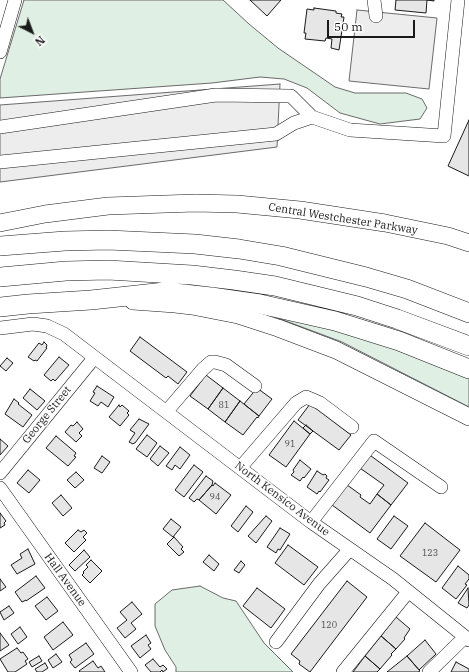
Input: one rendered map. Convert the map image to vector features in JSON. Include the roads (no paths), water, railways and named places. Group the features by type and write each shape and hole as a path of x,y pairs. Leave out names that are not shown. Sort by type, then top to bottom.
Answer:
{"highway":[{"path":"0,246 65,241 108,240 174,243 238,249 295,259 366,276 407,289 469,313"},
{"path":"0,277 66,271 108,270 178,274 275,286 357,306 398,319 469,346"},
{"path":"0,307 35,303 91,300 165,292 211,297 260,304 335,321 399,341 469,369"}],"main road":[{"name":"Central Westchester Parkway","path":"0,223 45,214 108,206 180,203 238,204 300,210 385,223 441,235 469,243"},
{"path":"91,300 175,304 258,321 336,350 469,417"}],"street":[{"path":"0,52 15,0"},
{"path":"374,0 376,16"},
{"path":"0,127 216,95 290,96 312,117 350,130 444,136 458,0"},
{"path":"0,162 276,134 294,123 312,117"},
{"name":"North Kensico Avenue","path":"0,328 33,324 47,326 64,334 311,522 408,592 467,639"},
{"name":"George Street","path":"0,473 94,358"},
{"path":"167,411 210,362 226,365 255,386"},
{"path":"240,468 296,403 306,397 320,403 352,427"},
{"path":"311,522 374,441 441,487"},
{"name":"Hall Avenue","path":"0,488 131,672"},
{"path":"276,642 319,584 350,549"},
{"path":"343,672 408,592"},
{"path":"428,672 467,639"}]}
